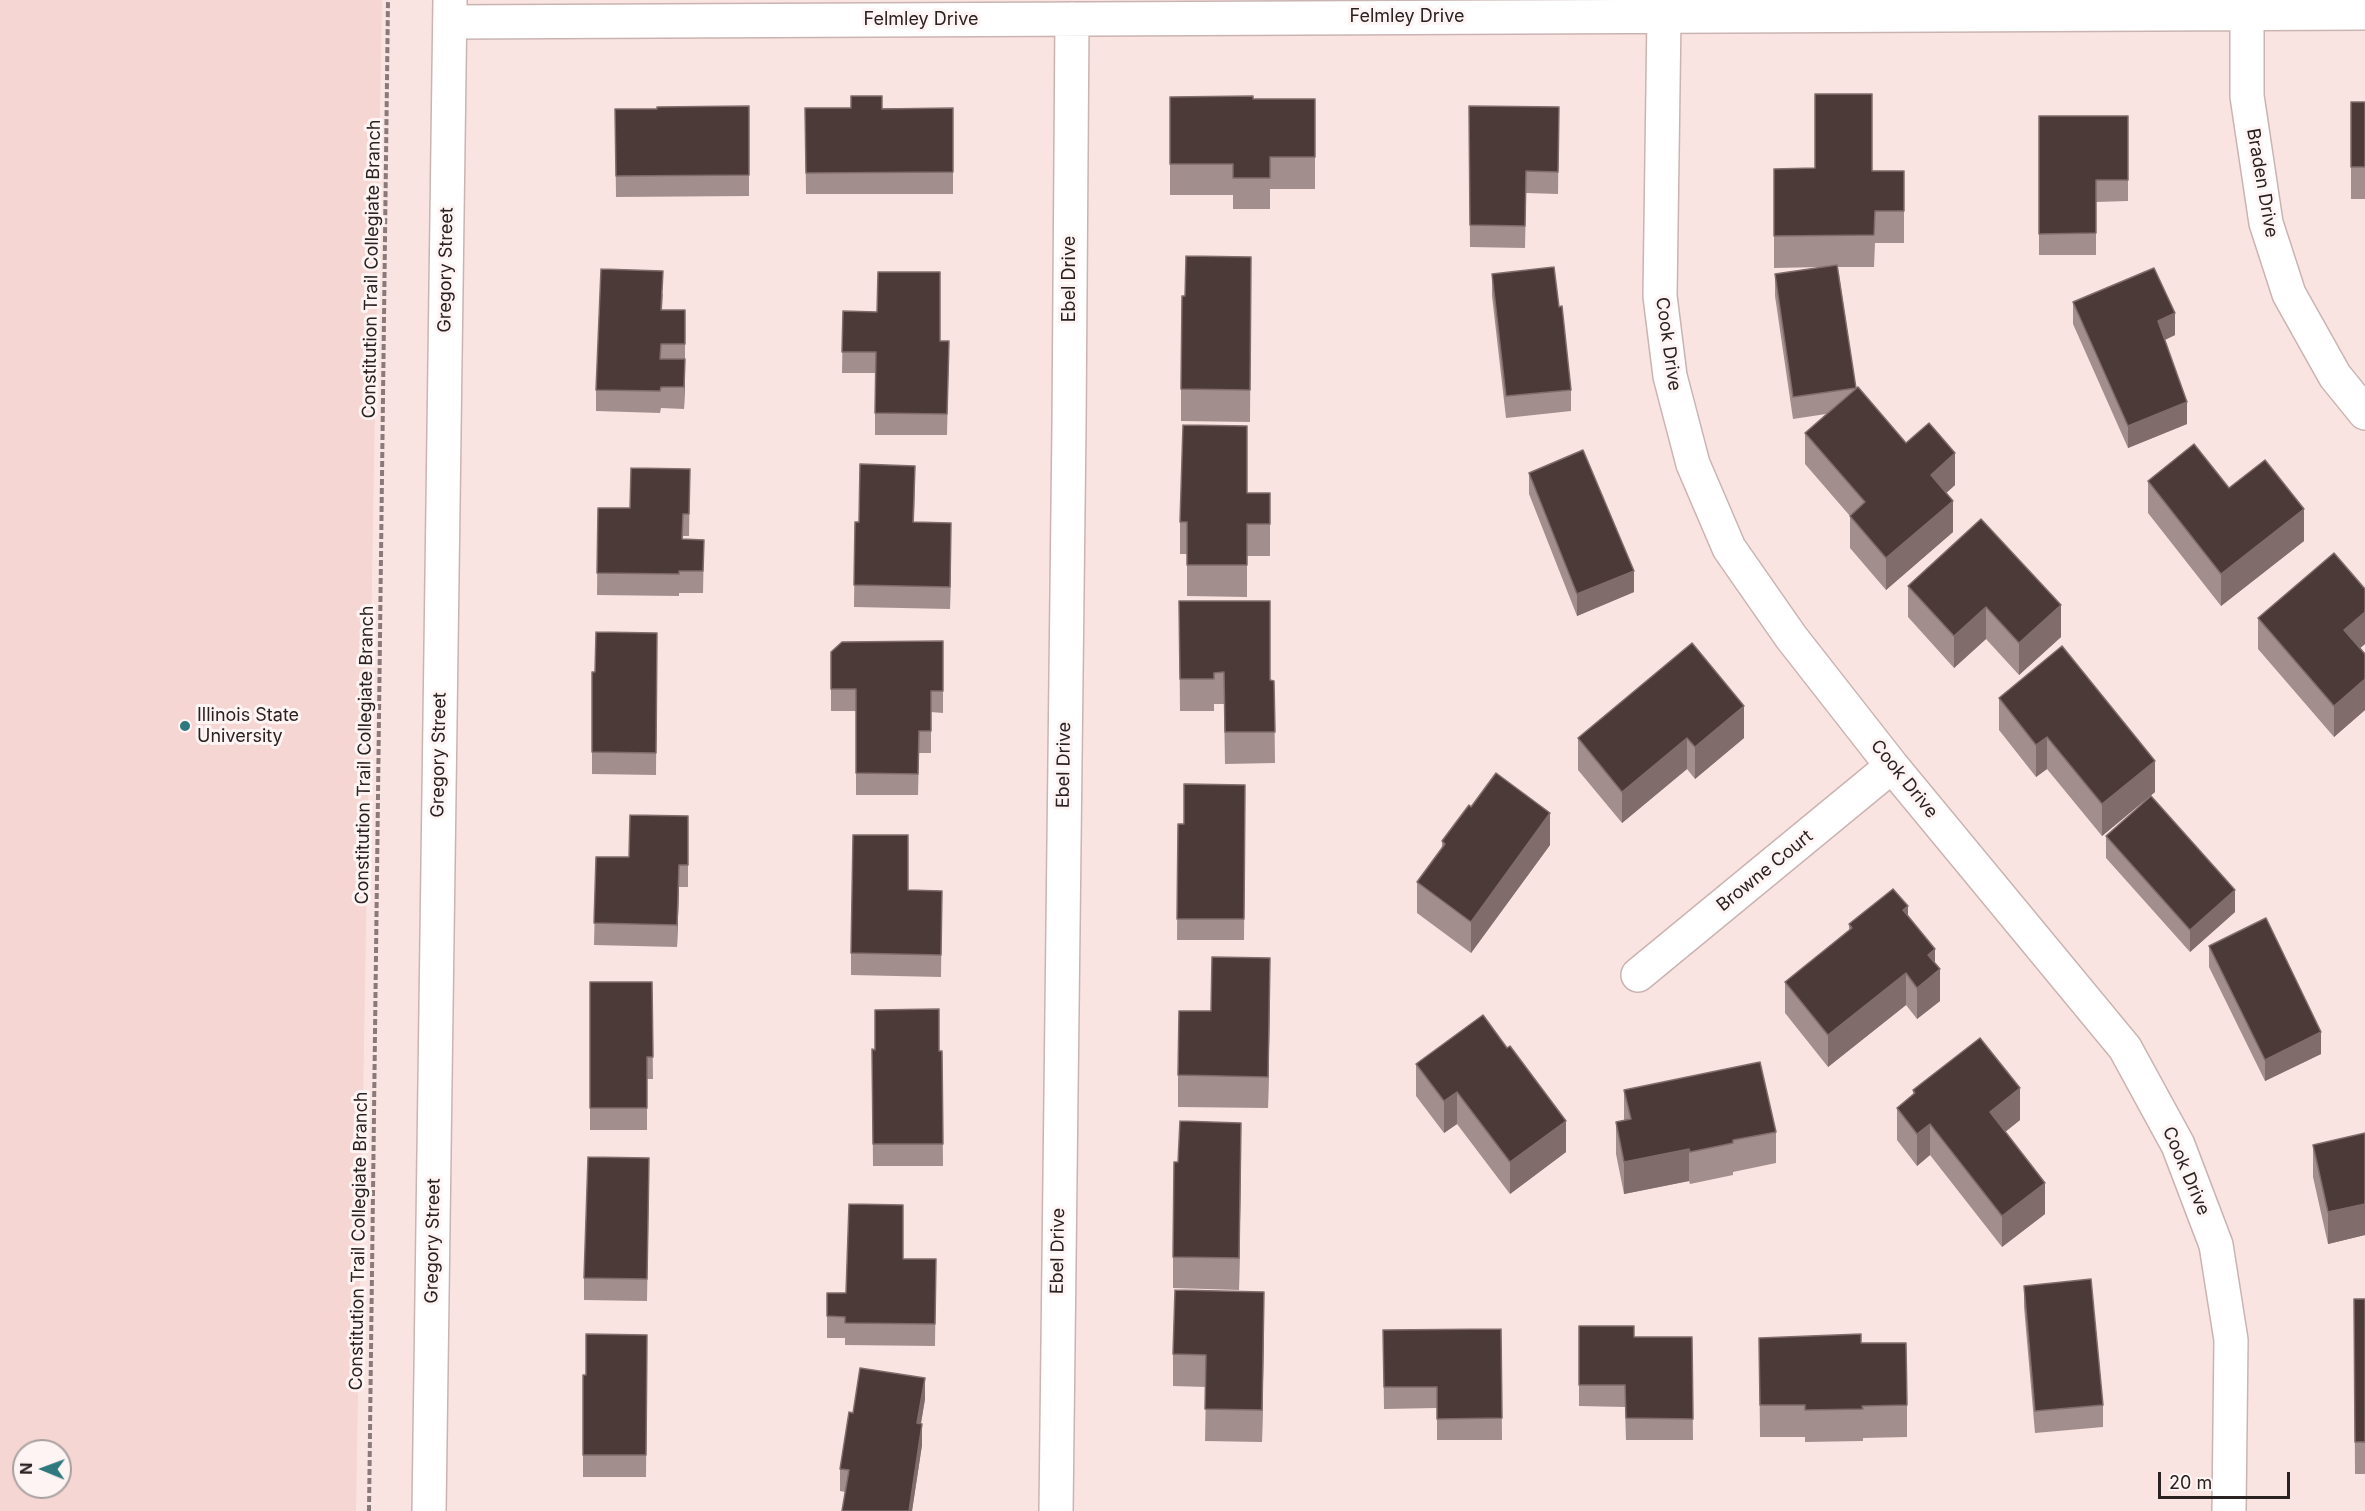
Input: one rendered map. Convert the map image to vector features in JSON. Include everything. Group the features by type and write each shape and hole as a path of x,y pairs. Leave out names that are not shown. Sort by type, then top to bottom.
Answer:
{"street":[{"name":"Felmley Drive","path":"450,11 1072,19 1664,16 2247,7 2365,13"},
{"name":"Braden Drive","path":"2247,7 2247,96 2266,223 2289,294 2335,376 2365,413"},
{"name":"Gregory Street","path":"429,1511 450,11"},
{"name":"Cook Drive","path":"1664,16 1660,296 1670,376 1693,464 1730,548 1791,637 1892,766 2125,1048 2178,1145 2216,1245 2231,1340 2229,1511"},
{"name":"Ebel Drive","path":"1056,1511 1072,19"},
{"name":"Browne Court","path":"1638,975 1892,766"}],"path":[{"name":"Constitution Trail Collegiate Branch","path":"369,1511 388,0"}],"shaded area":[{"name":"Illinois State University","path":"0,0 382,0 356,1511 0,1511"}],"building":[{"path":"1815,94 1872,94 1872,171 1904,171 1904,211 1875,211 1874,235 1774,236 1774,169 1815,168"},
{"path":"851,96 882,96 882,109 953,108 953,172 806,173 805,108 851,108"},
{"path":"1253,96 1253,99 1315,99 1315,157 1270,157 1270,178 1233,178 1233,164 1170,164 1170,97"},
{"path":"2351,102 2365,102 2365,167 2351,167"},
{"path":"749,106 749,175 616,176 615,109"},
{"path":"1469,106 1559,107 1558,172 1526,171 1525,226 1470,225"},
{"path":"2039,116 2128,116 2128,180 2096,180 2096,233 2039,234"},
{"path":"1186,256 1251,257 1250,390 1181,389 1182,296 1185,296"},
{"path":"1837,265 1856,388 1793,397 1775,274"},
{"path":"1554,267 1559,307 1562,306 1571,390 1506,396 1492,274"},
{"path":"2154,268 2175,313 2158,321 2187,402 2128,426 2073,302"},
{"path":"601,269 663,271 661,310 685,310 685,344 661,344 660,359 685,359 684,387 661,387 660,391 596,390"},
{"path":"878,272 940,272 940,341 949,341 947,414 875,413 876,352 842,352 843,311 877,312"},
{"path":"1858,387 1906,443 1929,423 1955,453 1931,475 1953,501 1886,558 1850,516 1865,502 1805,433"},
{"path":"1183,425 1247,426 1247,493 1270,493 1270,524 1247,524 1247,565 1187,565 1187,522 1180,522"},
{"path":"2194,444 2229,488 2265,460 2304,509 2221,574 2148,481"},
{"path":"1583,450 1634,571 1577,594 1529,473"},
{"path":"860,464 915,466 913,522 951,523 950,587 854,585 855,522 859,522"},
{"path":"631,468 690,469 689,514 683,514 682,539 704,540 703,571 679,571 679,574 597,573 598,508 630,508"},
{"path":"1981,519 2061,605 2019,643 1986,607 1954,636 1908,586"},
{"path":"2334,553 2365,589 2365,612 2344,630 2365,654 2365,679 2334,706 2258,618"},
{"path":"1179,601 1270,601 1270,680 1274,681 1275,732 1225,732 1224,672 1214,673 1214,679 1180,679"},
{"path":"596,632 657,633 656,753 592,752 592,672 595,672"},
{"path":"943,641 943,691 931,691 931,731 919,731 918,774 856,773 856,689 831,689 831,652 842,642"},
{"path":"1692,643 1744,706 1695,747 1687,738 1622,792 1578,738"},
{"path":"2062,646 2155,761 2102,804 2047,737 2036,745 1999,698"},
{"path":"1496,773 1550,813 1471,922 1417,882 1445,844 1442,841"},
{"path":"1184,784 1245,785 1244,919 1177,919 1178,824 1184,824"},
{"path":"2151,796 2235,890 2190,930 2106,836"},
{"path":"630,815 688,816 688,865 679,865 677,925 594,923 596,857 629,857"},
{"path":"853,835 908,835 908,890 942,891 941,955 851,953"},
{"path":"1893,889 1908,906 1903,910 1935,949 1928,955 1940,969 1917,988 1906,973 1828,1035 1785,982 1852,928 1849,924"},
{"path":"2266,918 2321,1032 2265,1060 2209,946"},
{"path":"1212,957 1270,958 1268,1077 1178,1075 1179,1011 1211,1011"},
{"path":"590,982 652,982 653,1057 647,1057 647,1108 590,1108"},
{"path":"939,1009 943,1144 873,1144 872,1049 875,1050 875,1010"},
{"path":"1483,1015 1507,1048 1510,1046 1566,1121 1510,1162 1457,1092 1444,1101 1416,1064"},
{"path":"1980,1038 2020,1088 1990,1112 2045,1183 2002,1216 1930,1124 1917,1134 1897,1108 1915,1093 1913,1090"},
{"path":"1760,1062 1776,1132 1733,1140 1733,1143 1690,1152 1689,1149 1624,1162 1616,1122 1631,1119 1624,1090"},
{"path":"1180,1121 1241,1123 1239,1258 1173,1257 1174,1162 1178,1162"},
{"path":"2365,1133 2365,1204 2328,1212 2313,1145"},
{"path":"588,1157 649,1158 647,1279 584,1278"},
{"path":"849,1204 903,1205 903,1259 936,1259 935,1324 845,1323 845,1317 827,1316 827,1293 846,1293"},
{"path":"2091,1279 2103,1405 2035,1411 2024,1286"},
{"path":"1175,1290 1264,1292 1262,1410 1205,1409 1206,1355 1173,1354"},
{"path":"2354,1299 2365,1299 2365,1442 2355,1442"},
{"path":"1579,1326 1634,1326 1634,1337 1692,1337 1693,1419 1626,1418 1625,1385 1579,1385"},
{"path":"1501,1329 1502,1418 1437,1419 1437,1387 1384,1387 1383,1330"},
{"path":"586,1334 647,1335 646,1455 583,1455 583,1375 586,1375"},
{"path":"1861,1334 1861,1343 1906,1343 1907,1405 1862,1406 1863,1409 1805,1410 1805,1405 1760,1405 1759,1338"},
{"path":"860,1368 925,1378 917,1423 922,1424 909,1511 842,1511 849,1470 840,1469 849,1412 853,1413"}],"place":[{"name":"Illinois State University","path":"185,726"}]}
